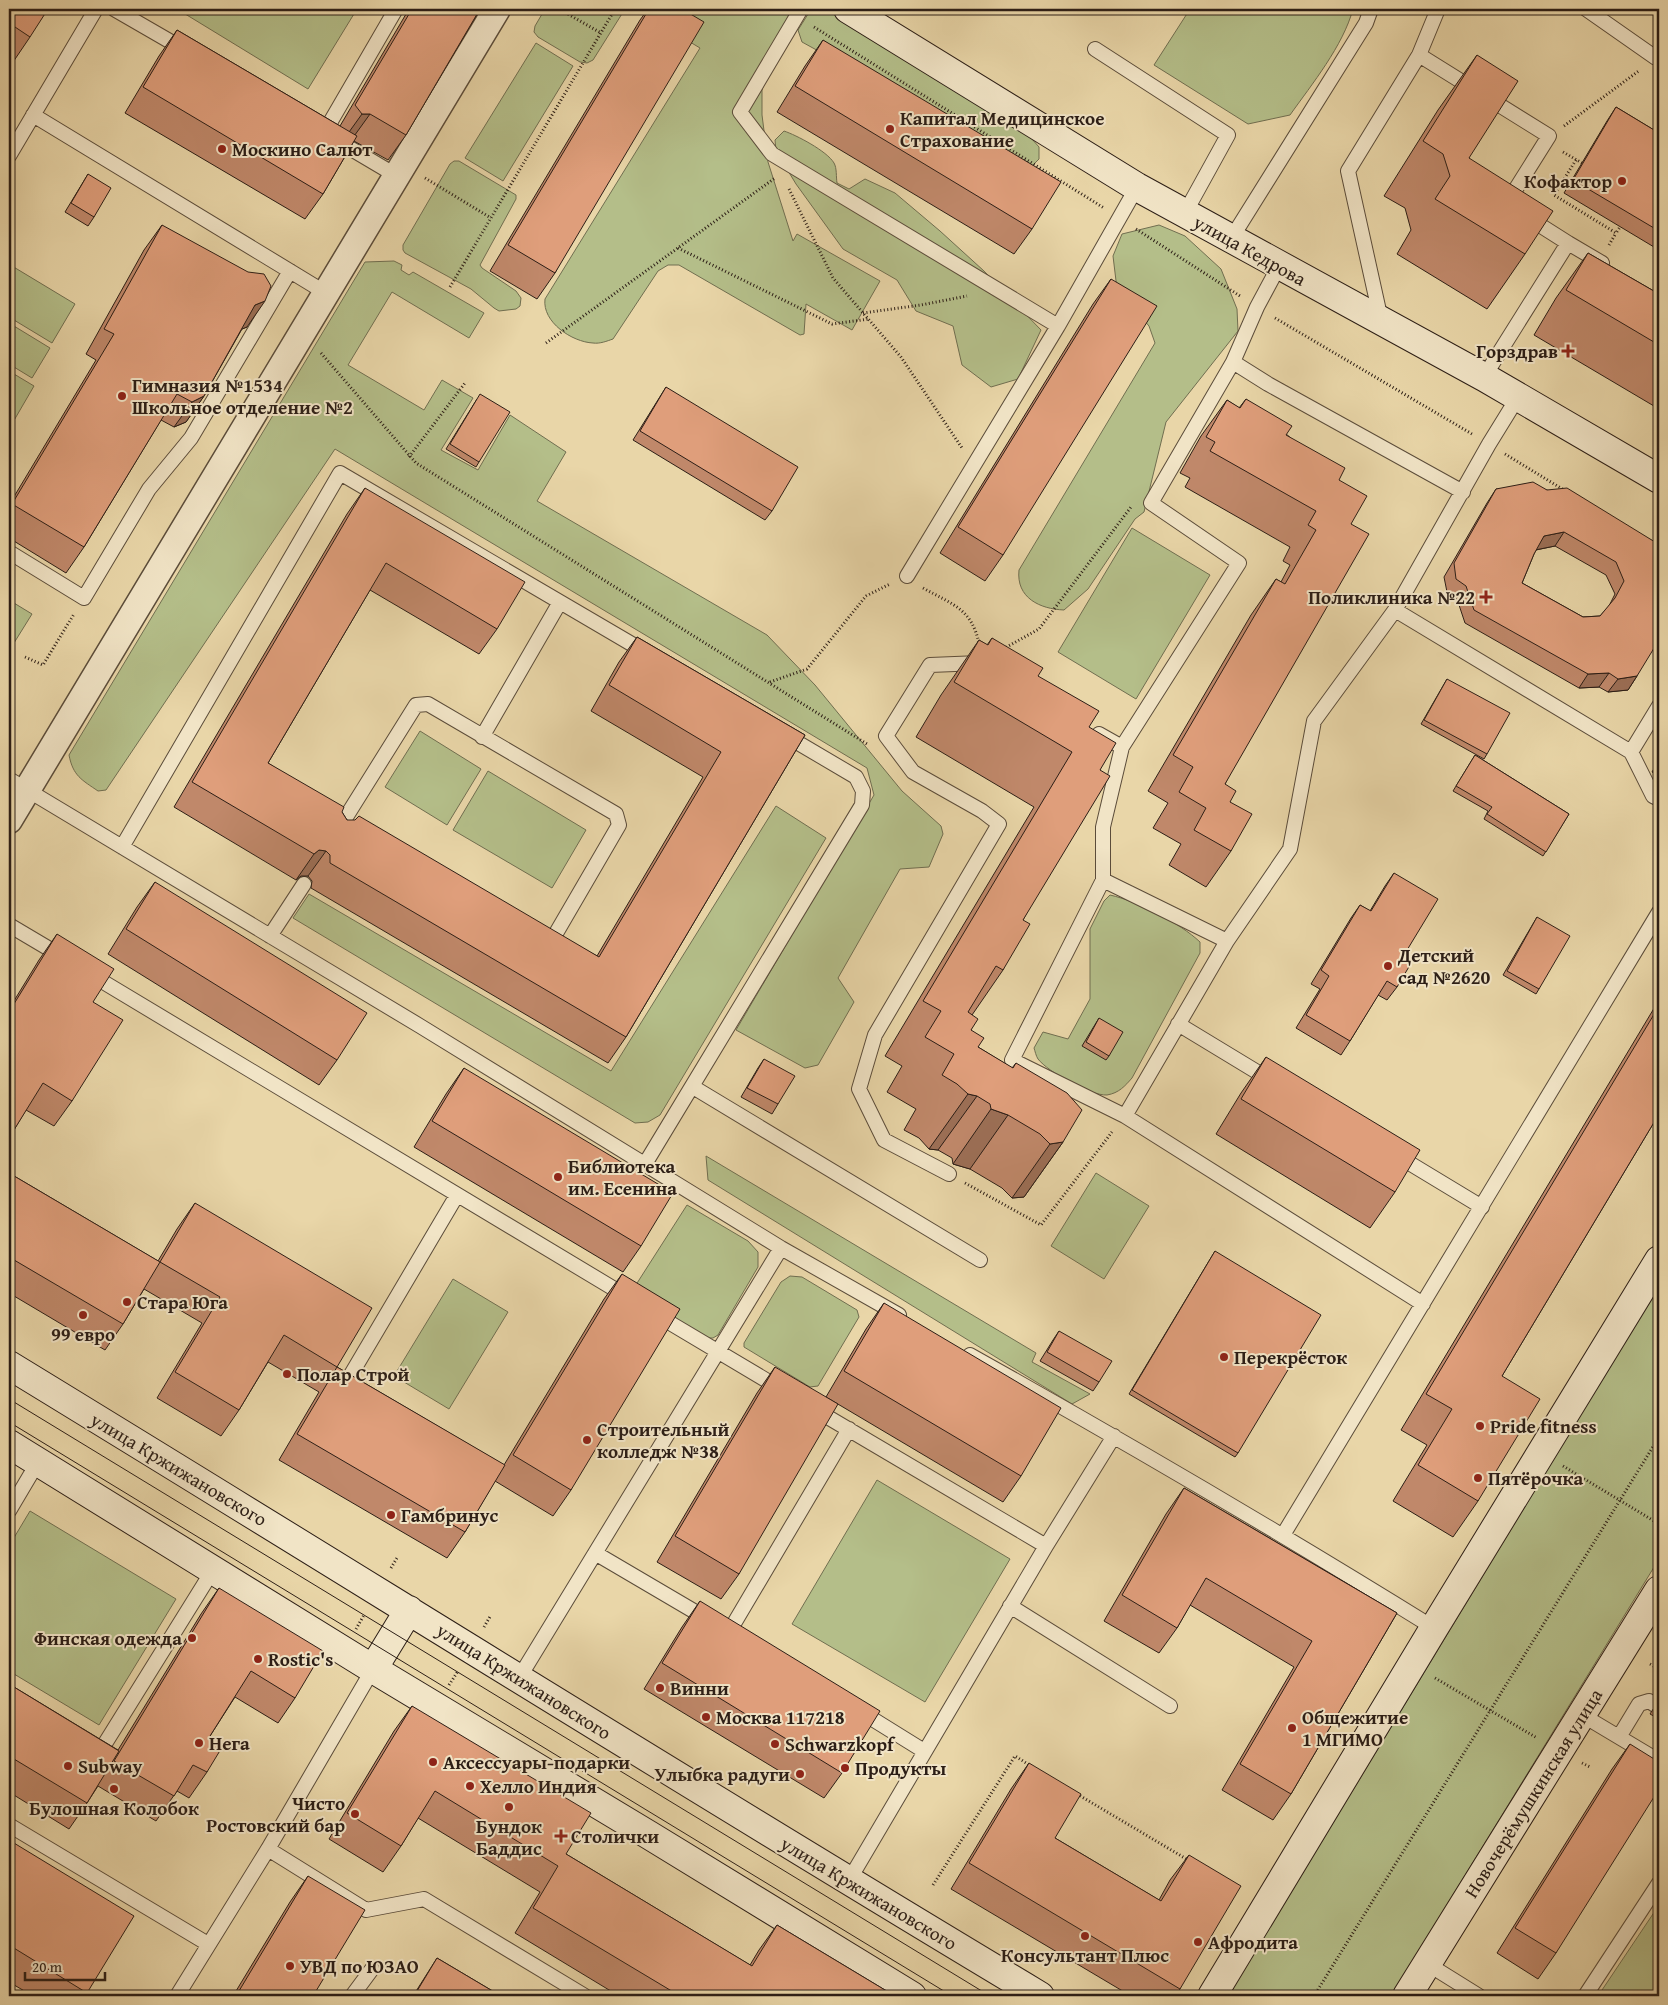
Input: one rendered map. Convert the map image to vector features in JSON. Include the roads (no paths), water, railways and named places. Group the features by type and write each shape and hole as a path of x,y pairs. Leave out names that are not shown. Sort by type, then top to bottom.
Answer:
{"street":[{"path":"9,820 18,784 303,332 497,9"},
{"name":"улица Кедрова","path":"848,9 1138,187 1484,377 1659,479"},
{"path":"1212,1996 1659,1260"},
{"name":"улица Кржижановского","path":"9,1365 848,1882 1040,1996"},
{"path":"9,1444 372,1669 912,1996"},
{"name":"Новочерёмушкинская улица","path":"1407,1996 1659,1590"},
{"path":"372,1669 409,1610"}],"lane":[{"path":"9,156 96,9"},
{"path":"114,9 198,58"},
{"path":"324,133 396,9"},
{"path":"1231,239 1366,24 1371,9"},
{"path":"1382,322 1348,171 1419,55 1438,9"},
{"path":"1586,9 1658,57"},
{"path":"799,13 740,112 772,154 1058,326"},
{"path":"1095,49 1228,135 1185,213"},
{"path":"1419,55 1549,136 1506,204 1614,270"},
{"path":"33,116 326,293"},
{"path":"348,147 400,170"},
{"path":"907,576 1058,326 1138,187"},
{"path":"1484,377 1568,243"},
{"path":"1279,266 1257,308 1233,362 1152,503 1239,563 1122,747 1103,827 1104,880 1012,1060 1125,1116 1423,1304"},
{"path":"9,552 84,598 149,489 191,438 290,271"},
{"path":"1233,362 1268,384 1463,492"},
{"path":"1125,1116 1227,941 1290,849 1314,721 1395,610 1489,444 1518,397"},
{"path":"122,847 340,472 661,662"},
{"path":"482,737 560,602"},
{"path":"1395,610 1631,752 1654,796 1659,799"},
{"path":"949,1174 884,1140 859,1089 874,1035 999,824 982,811 912,772 886,736 930,665 978,663 996,673"},
{"path":"333,838 416,705 428,704 616,814 619,825 555,935"},
{"path":"1631,752 1659,706"},
{"path":"645,1164 693,1088 862,805 863,791 856,777 771,727"},
{"path":"1089,727 1122,747"},
{"path":"18,784 781,1248 909,1320"},
{"path":"1104,880 1227,941"},
{"path":"270,936 304,884"},
{"path":"1284,1535 1659,912"},
{"path":"9,925 718,1352 1046,1546"},
{"path":"1178,1024 1288,1090"},
{"path":"693,1088 980,1260"},
{"path":"1381,1146 1482,1206"},
{"path":"362,1392 346,1383 457,1195"},
{"path":"519,1678 781,1248"},
{"path":"960,1349 1284,1535 1434,1628"},
{"path":"595,1553 733,1635 848,1429"},
{"path":"848,1882 1010,1606 1114,1436"},
{"path":"9,1510 38,1462"},
{"path":"84,1740 101,1750 213,1570"},
{"path":"1010,1606 1170,1706"},
{"path":"177,1996 268,1849 372,1669"},
{"path":"1620,1737 1640,1704 1649,1701 1655,1705"},
{"path":"848,1704 924,1751"},
{"path":"1582,1715 1659,1761"},
{"path":"9,1826 208,1944"},
{"path":"268,1849 366,1910 424,1899 585,1996"},
{"path":"1585,1996 1659,1883"},
{"path":"1426,1963 1479,1996"},
{"path":"352,1996 372,1969"}],"tram line":[{"path":"9,1399 990,1996"},
{"path":"9,1422 952,1996"}],"place":[{"name":"Капитал Медицинское Страхование","path":"890,129"},
{"name":"Москино Салют","path":"222,149"},
{"name":"Кофактор","path":"1622,181"},
{"name":"Горздрав","path":"1568,351"},
{"name":"Гимназия №1534 Школьное отделение №2","path":"122,396"},
{"name":"Поликлиника №22","path":"1486,597"},
{"name":"Детский сад №2620","path":"1388,966"},
{"name":"Библиотека им. Есенина","path":"558,1177"},
{"name":"Стара Юга","path":"127,1302"},
{"name":"99 евро","path":"83,1315"},
{"name":"Перекрёсток","path":"1224,1357"},
{"name":"Полар Строй","path":"287,1374"},
{"name":"Pride fitness","path":"1480,1426"},
{"name":"Строительный колледж №38","path":"587,1440"},
{"name":"Пятёрочка","path":"1478,1478"},
{"name":"Гамбринус","path":"391,1515"},
{"name":"Финская одежда","path":"192,1638"},
{"name":"Rostic's","path":"258,1659"},
{"name":"Винни","path":"660,1688"},
{"name":"Москва 117218","path":"706,1717"},
{"name":"Общежитие 1 МГИМО","path":"1292,1728"},
{"name":"Нега","path":"199,1743"},
{"name":"Schwarzkopf","path":"775,1744"},
{"name":"Аксессуары-подарки","path":"433,1762"},
{"name":"Subway","path":"68,1766"},
{"name":"Продукты","path":"845,1768"},
{"name":"Улыбка радуги","path":"800,1774"},
{"name":"Хелло Индия","path":"470,1786"},
{"name":"Булошная Колобок","path":"114,1789"},
{"name":"Бундок Баддис","path":"509,1807"},
{"name":"Чисто Ростовский бар","path":"355,1814"},
{"name":"Столички","path":"561,1836"},
{"name":"Консультант Плюс","path":"1085,1936"},
{"name":"Афродита","path":"1198,1942"},
{"name":"УВД по ЮЗАО","path":"290,1966"}]}
